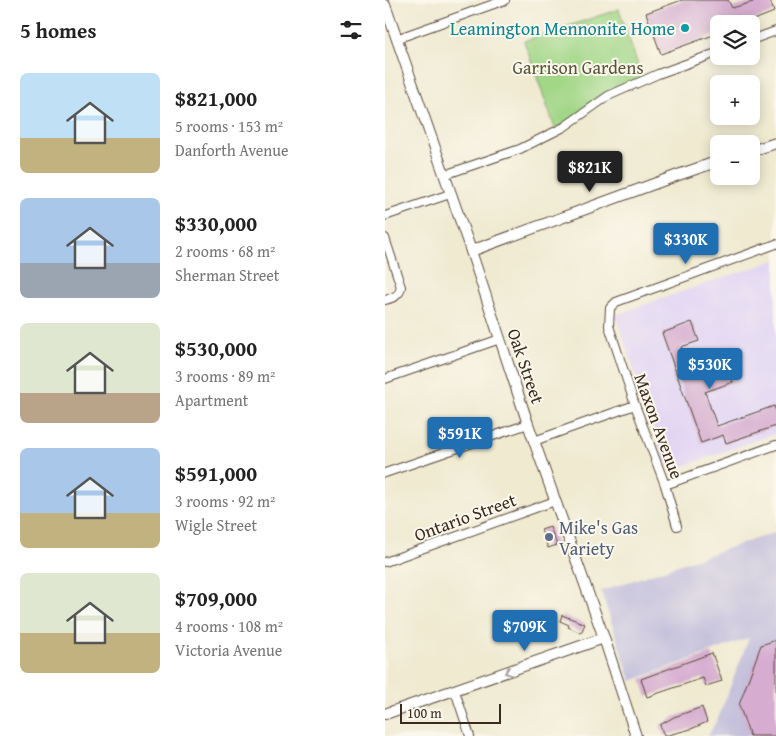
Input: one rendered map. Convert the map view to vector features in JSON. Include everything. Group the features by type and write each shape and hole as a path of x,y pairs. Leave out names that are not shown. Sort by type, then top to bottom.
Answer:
{"street":[{"path":"396,39 505,0"},
{"name":"Oak Street","path":"385,5 471,250 499,339 604,638 636,736"},
{"path":"760,37 776,31"},
{"path":"444,175 520,149 564,127 608,96 658,74 710,55"},
{"path":"760,148 776,143"},
{"path":"471,250 710,164"},
{"path":"385,216 451,194"},
{"path":"385,238 401,287 398,295 385,300"},
{"name":"Maxon Avenue","path":"677,526 665,485 635,406 609,326 610,308 616,302 776,244"},
{"path":"385,379 499,339"},
{"path":"534,441 635,406"},
{"path":"385,473 528,424"},
{"path":"665,485 776,445"},
{"name":"Ontario Street","path":"385,562 555,501"},
{"path":"385,714 604,638"},
{"path":"455,690 470,736"}],"shaded area":[{"path":"776,260 776,433 678,468 665,464 616,315"},
{"path":"776,532 776,736 708,736 719,716 749,638 631,681 601,591"}],"green space":[{"name":"Garrison Gardens","path":"619,9 643,80 608,96 556,131 524,41"}],"building":[{"name":"Leamington Mennonite Home","path":"682,0 728,0 732,8 753,2 752,0 770,0 774,12 760,18 760,15 710,15 710,36 661,54 646,13"},
{"path":"692,322 699,341 681,347 687,366 731,351 735,364 727,367 733,382 705,392 717,426 774,406 776,426 726,443 723,435 701,443 662,333"},
{"name":"Mike's Gas Variety","path":"550,527 557,545 548,548 541,530"},
{"path":"562,615 585,624 581,633 560,621"},
{"path":"776,640 776,736 750,736 739,705 761,645"},
{"path":"712,653 722,681 706,686 703,678 647,697 641,679"},
{"path":"702,707 707,722 691,729 664,736 660,725 674,717"}],"place":[{"name":"Leamington Mennonite Home","path":"685,28"},
{"name":"Mike's Gas Variety","path":"549,537"}]}
